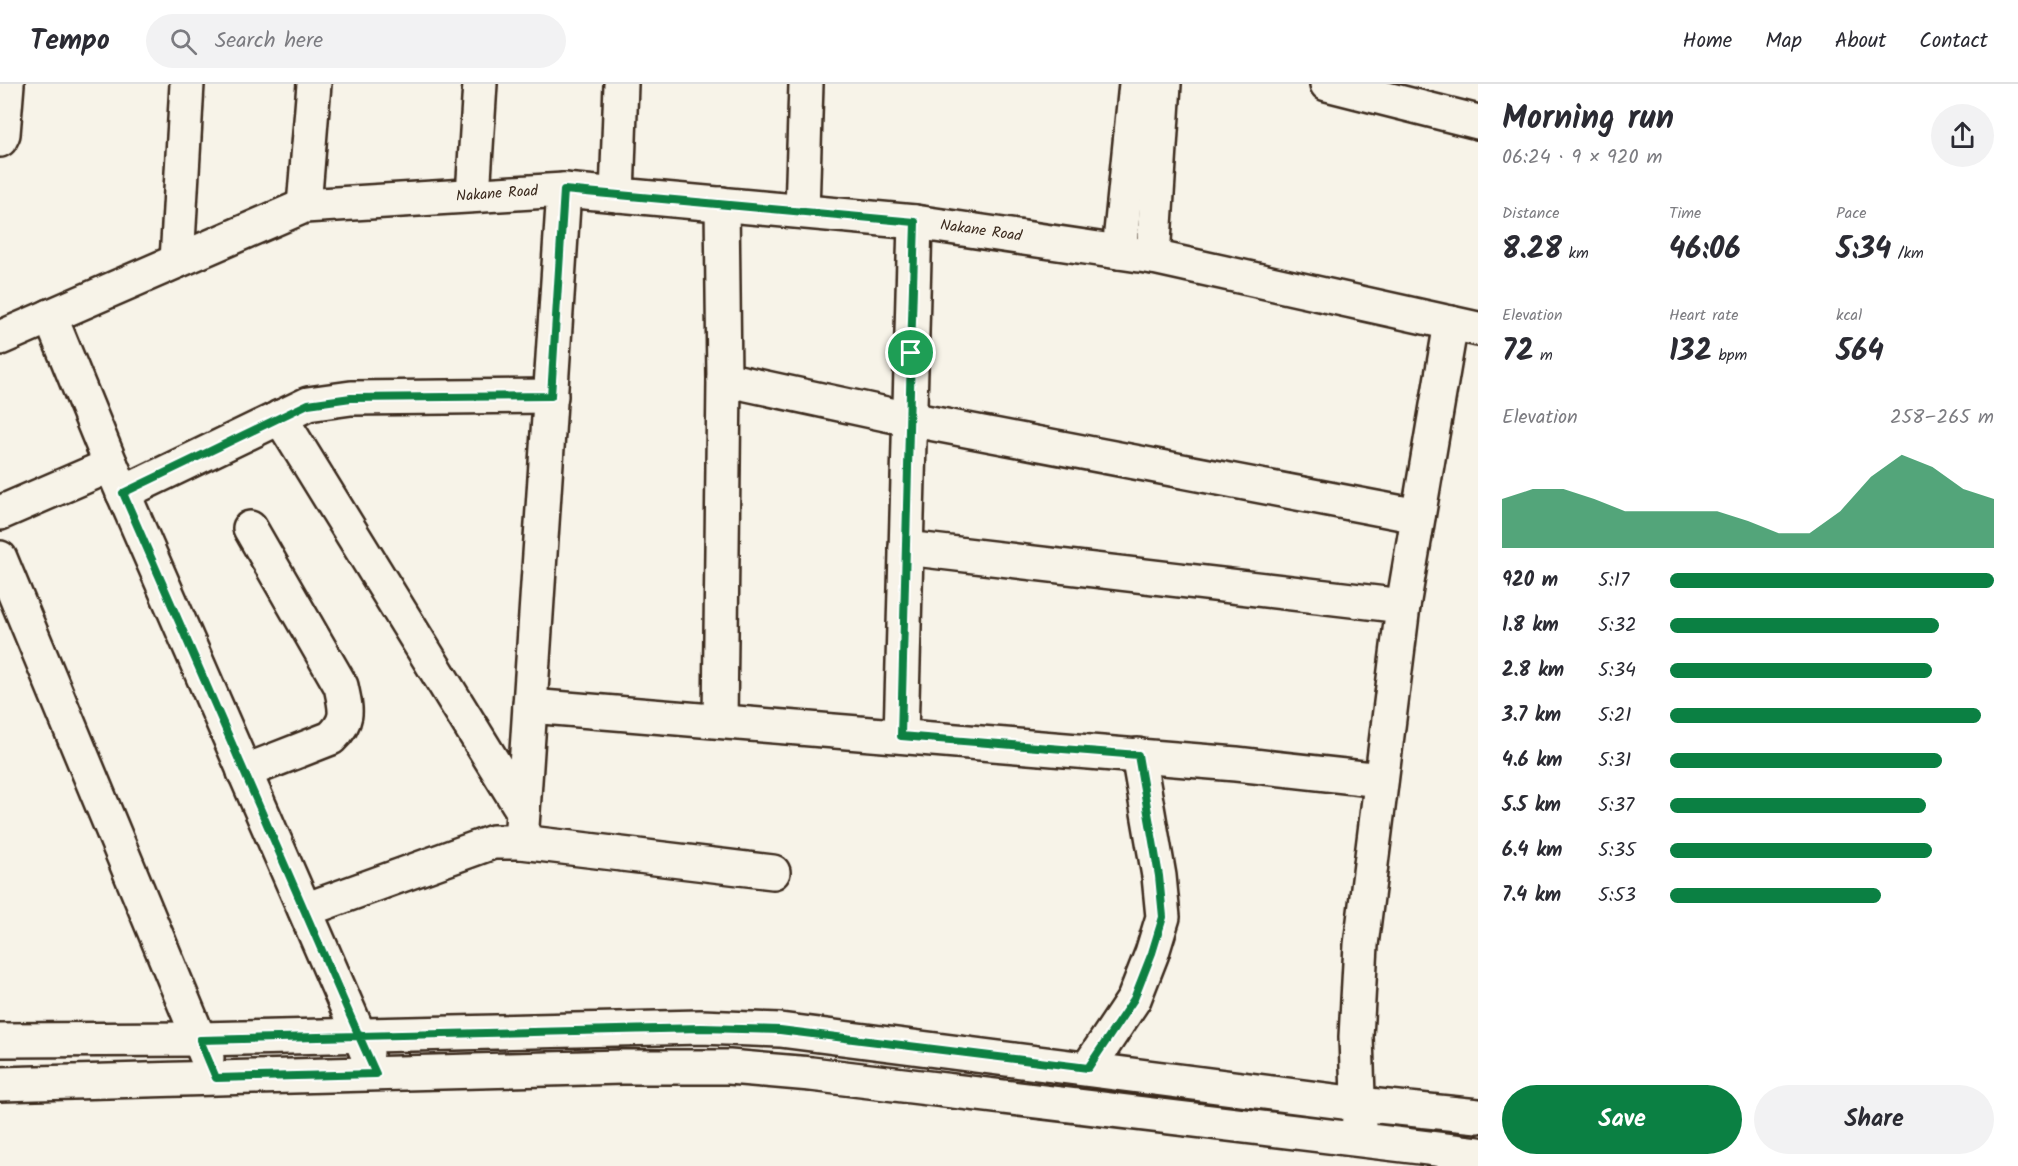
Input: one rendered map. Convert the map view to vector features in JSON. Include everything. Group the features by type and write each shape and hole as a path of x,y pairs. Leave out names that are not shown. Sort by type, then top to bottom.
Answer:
{"street":[{"path":"0,140 3,134 7,84"},
{"path":"177,261 187,84"},
{"path":"304,206 314,84"},
{"path":"473,195 480,84"},
{"path":"616,195 621,84"},
{"path":"802,212 806,84"},
{"path":"1119,252 1136,84"},
{"path":"1153,257 1164,84"},
{"path":"1336,85 1478,122"},
{"path":"522,826 564,190"},
{"name":"Nakane Road","path":"0,338 304,206 564,190 915,222 1153,257 1464,326"},
{"path":"720,721 724,379 722,204"},
{"path":"901,736 915,222"},
{"path":"50,316 117,479 376,1074"},
{"path":"1359,1140 1356,1037 1361,945 1403,606 1418,516 1464,326"},
{"path":"724,379 909,419 1418,516"},
{"path":"0,513 117,479 280,417 308,404 351,398 551,396"},
{"path":"280,417 522,826"},
{"path":"244,772 331,738 341,729 346,713 341,686 250,528"},
{"path":"906,548 1403,606"},
{"path":"0,558 216,1078"},
{"path":"530,706 1138,755 1381,780"},
{"path":"1088,1068 1134,999 1163,917 1159,876 1138,755"},
{"path":"305,910 493,842 522,826 773,872"},
{"path":"1478,1116 1358,1104 780,1030 701,1028 200,1040 2,1035 10,1084 622,1067 729,1067 823,1075 1478,1154"}],"route":[{"path":"911,353 901,736 1138,755 1152,830 1163,917 1134,999 1088,1068 780,1030 701,1028 359,1036 376,1074 216,1078 200,1040 359,1036 123,493 308,404 351,398 551,396 564,190 915,222 911,353"}]}
